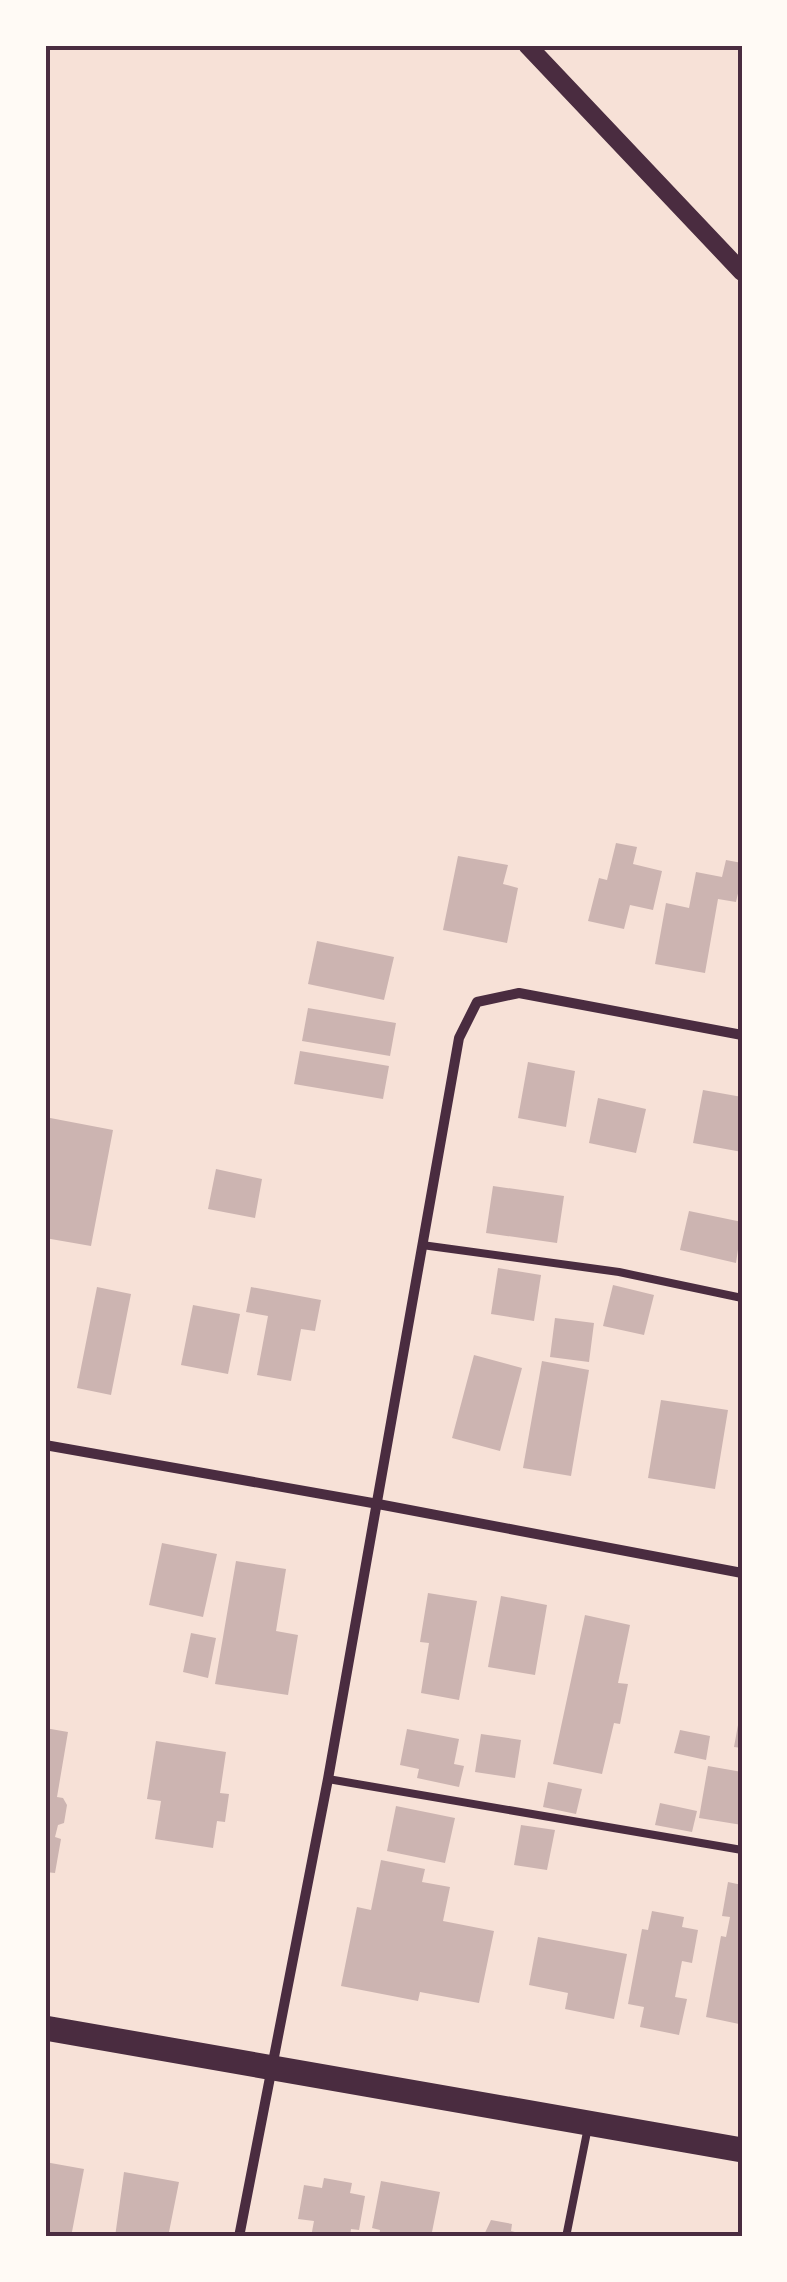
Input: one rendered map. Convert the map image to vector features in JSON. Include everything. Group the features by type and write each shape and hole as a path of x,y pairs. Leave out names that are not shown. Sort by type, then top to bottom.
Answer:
{"main road":[{"path":"45,2028 742,2150"}],"street":[{"path":"527,45 742,272"},
{"path":"239,2237 328,1779 459,1038 478,1002 519,994 742,1035"},
{"path":"45,1446 742,1573"}],"lane":[{"path":"422,1246 619,1272 742,1298"},
{"path":"328,1779 742,1850"},
{"path":"566,2237 589,2122"}],"building":[{"path":"616,843 637,847 633,864 662,871 653,910 630,905 624,929 588,921 599,878 607,880"},
{"path":"458,856 508,865 503,884 518,888 507,943 443,930"},
{"path":"726,860 742,863 742,876 736,902 718,899 705,973 655,964 666,903 689,908 696,872 722,877"},
{"path":"317,941 394,957 384,1000 308,984"},
{"path":"308,1008 396,1023 390,1056 302,1041"},
{"path":"300,1051 389,1066 383,1099 294,1084"},
{"path":"528,1062 575,1071 566,1127 518,1118"},
{"path":"703,1090 742,1097 742,1152 693,1143"},
{"path":"598,1098 646,1109 636,1153 589,1143"},
{"path":"45,1117 113,1130 91,1246 45,1238"},
{"path":"216,1169 262,1179 255,1218 208,1209"},
{"path":"493,1186 564,1196 557,1243 486,1233"},
{"path":"689,1211 742,1222 736,1263 680,1250"},
{"path":"498,1268 541,1275 534,1321 491,1314"},
{"path":"613,1285 654,1295 644,1335 603,1326"},
{"path":"97,1287 131,1294 111,1395 77,1388"},
{"path":"251,1287 321,1300 315,1331 301,1329 291,1381 257,1375 268,1316 246,1312"},
{"path":"193,1305 240,1314 228,1374 181,1365"},
{"path":"555,1318 594,1323 589,1362 550,1357"},
{"path":"474,1355 522,1368 500,1451 452,1438"},
{"path":"542,1361 589,1370 571,1476 523,1468"},
{"path":"661,1400 728,1410 715,1489 648,1478"},
{"path":"162,1543 217,1554 203,1617 149,1605"},
{"path":"236,1561 286,1569 276,1631 298,1635 288,1695 215,1684"},
{"path":"428,1593 477,1601 459,1700 421,1693 429,1643 420,1642"},
{"path":"501,1596 547,1605 535,1675 488,1667"},
{"path":"585,1615 630,1625 618,1683 628,1684 620,1724 614,1723 602,1774 553,1764"},
{"path":"191,1633 216,1638 208,1678 183,1672"},
{"path":"742,1714 742,1748 734,1747"},
{"path":"45,1728 68,1732 57,1797 67,1805 64,1823 58,1825 55,1837 61,1839 55,1873 45,1872"},
{"path":"407,1729 459,1739 454,1764 464,1766 459,1787 417,1778 419,1769 400,1765"},
{"path":"680,1730 710,1736 706,1760 674,1753"},
{"path":"481,1734 521,1740 515,1778 475,1772"},
{"path":"156,1741 226,1752 220,1793 229,1794 225,1822 217,1821 213,1848 155,1839 161,1801 147,1799"},
{"path":"708,1766 742,1772 742,1825 699,1818"},
{"path":"548,1782 582,1789 576,1814 543,1807"},
{"path":"660,1803 697,1811 692,1832 655,1825"},
{"path":"396,1806 455,1818 445,1863 387,1851"},
{"path":"521,1825 555,1830 547,1870 514,1865"},
{"path":"381,1860 425,1869 422,1882 450,1887 443,1921 494,1931 479,2003 420,1992 418,2001 341,1986 357,1907 371,1910"},
{"path":"728,1882 742,1885 739,2024 706,2017 721,1936 726,1937 730,1917 722,1916"},
{"path":"652,1911 684,1917 682,1927 698,1930 692,1963 682,1961 675,1997 687,1999 679,2035 640,2027 644,2007 628,2004 642,1929 648,1930"},
{"path":"538,1937 627,1954 614,2019 565,2009 568,1993 529,1985"},
{"path":"45,2162 84,2169 71,2237 45,2237"},
{"path":"124,2172 179,2182 168,2237 115,2237"},
{"path":"324,2178 352,2183 350,2193 365,2196 359,2230 351,2229 350,2237 311,2237 314,2221 298,2219 304,2185 322,2188"},
{"path":"381,2181 440,2192 431,2237 379,2237 380,2230 372,2228"},
{"path":"491,2220 512,2224 511,2231 534,2237 483,2237"}]}
